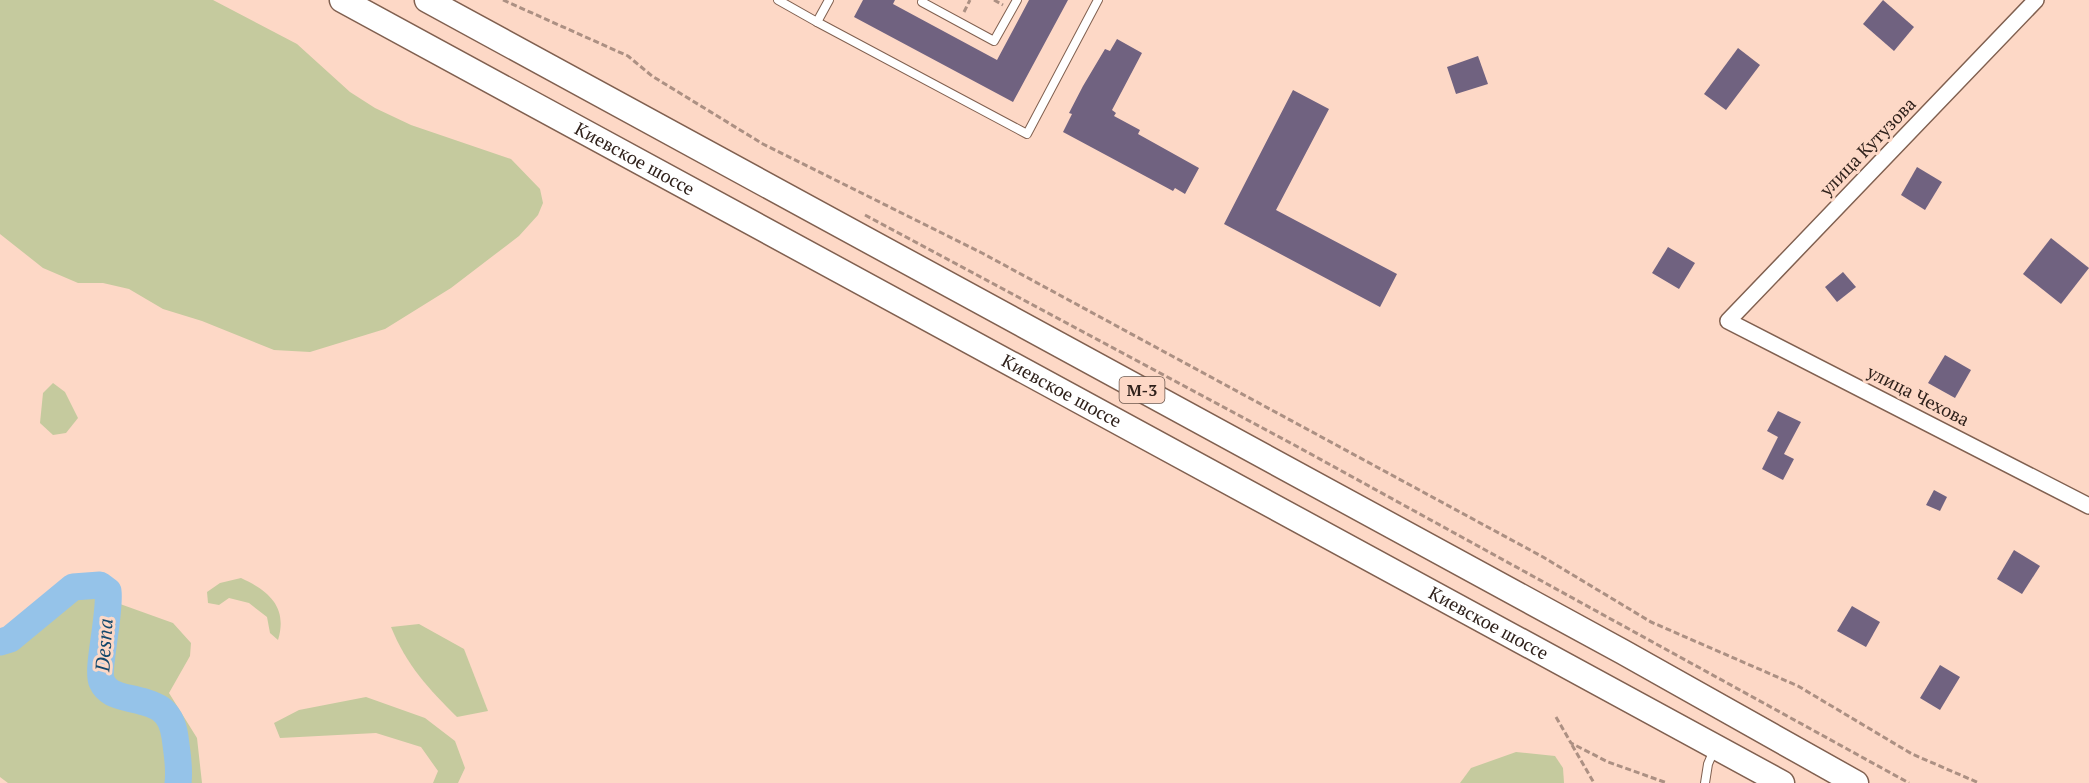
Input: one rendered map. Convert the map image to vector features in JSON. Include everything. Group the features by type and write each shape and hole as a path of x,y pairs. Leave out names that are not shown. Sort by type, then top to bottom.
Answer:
{"highway":[{"name":"Киевское шоссе","path":"342,0 1782,783"},
{"name":"Киевское шоссе","path":"427,0 1623,652 1856,783"}],"street":[{"name":"улица Кутузова","path":"1728,321 2036,0"},
{"name":"улица Чехова","path":"1728,321 2089,506"}],"lane":[{"path":"778,0 1027,134 1098,0"},
{"path":"818,22 829,0"},
{"path":"923,0 922,3 994,41 1017,0"},
{"path":"1705,783 1708,764 1716,746"}],"path":[{"path":"502,0 628,56 652,76 763,144 982,254 1203,372 1533,551 1651,622 1798,686 1912,754 1978,783"},
{"path":"856,210 1298,447 1909,783"},
{"path":"1556,717 1594,783"},
{"path":"1571,743 1608,762 1667,783"}],"green space":[{"path":"0,0 213,0 297,44 350,92 375,108 411,125 511,159 540,189 543,203 538,215 519,236 451,288 385,329 310,352 274,350 202,321 163,309 129,289 103,283 78,283 43,268 0,234"},
{"path":"53,383 65,392 78,418 66,433 53,435 40,423 43,393"},
{"path":"241,578 260,589 274,601 280,618 278,640 270,633 267,617 249,603 229,598 219,605 208,603 207,592 220,583"},
{"path":"100,585 108,591 109,600 173,623 191,643 190,656 169,693 197,738 202,783 8,783 0,777 0,642 10,639 73,587"},
{"path":"419,624 464,649 488,711 457,717 419,676 391,627"},
{"path":"366,697 425,718 455,741 465,768 458,783 433,783 438,771 421,747 376,733 280,738 274,723 299,710"},
{"path":"1516,752 1555,756 1563,768 1564,783 1460,783 1471,768"}],"building":[{"path":"863,0 895,0 893,4 997,60 1029,0 1068,0 1013,102 854,17"},
{"path":"1883,0 1914,27 1894,51 1863,24"},
{"path":"1117,39 1142,53 1112,110 1116,113 1114,116 1140,130 1138,134 1199,168 1185,194 1175,188 1173,191 1063,132 1072,114 1069,113 1083,86 1105,49 1110,51"},
{"path":"1738,48 1760,65 1726,110 1704,94"},
{"path":"1478,56 1488,84 1456,94 1447,67"},
{"path":"1293,90 1329,109 1276,210 1397,274 1380,307 1224,224"},
{"path":"1917,167 1942,182 1925,210 1901,195"},
{"path":"2051,238 2089,268 2061,304 2023,274"},
{"path":"1668,247 1695,263 1679,289 1652,273"},
{"path":"1843,272 1856,287 1837,302 1825,287"},
{"path":"1945,355 1971,370 1955,398 1928,383"},
{"path":"1778,411 1801,422 1784,454 1794,459 1783,480 1762,469 1778,437 1767,431"},
{"path":"1934,490 1947,497 1940,511 1926,505"},
{"path":"2014,550 2040,566 2022,594 1997,579"},
{"path":"1852,606 1880,622 1866,647 1837,631"},
{"path":"1940,665 1960,677 1940,710 1920,698"}],"waterway":[{"name":"Desna","path":"0,642 10,639 73,587 100,585 108,591 101,666 102,682 113,693 154,705 166,713 175,737 178,783"}]}
